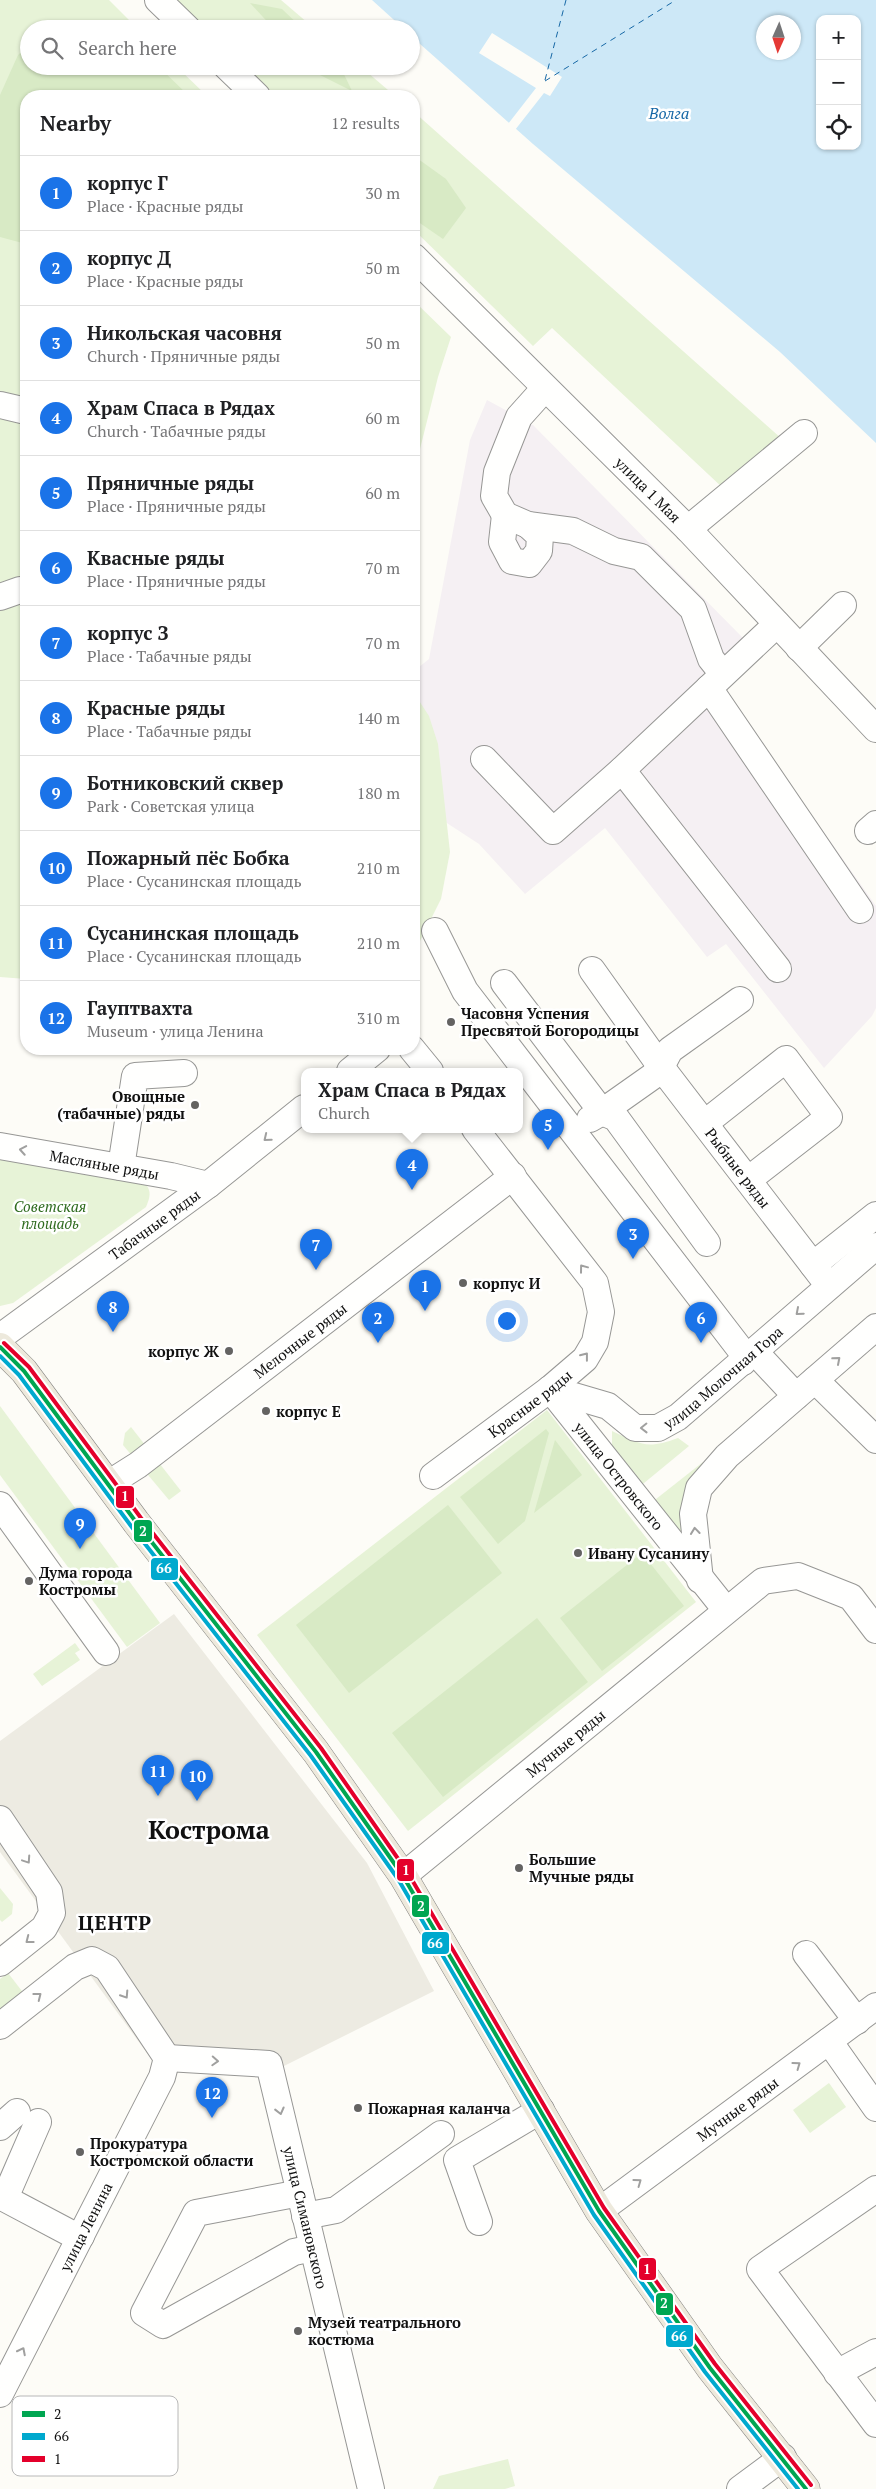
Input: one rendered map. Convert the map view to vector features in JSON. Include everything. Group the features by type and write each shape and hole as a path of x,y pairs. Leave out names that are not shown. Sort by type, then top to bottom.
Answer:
{"main road":[{"path":"0,1347 24,1372 108,1484 316,1752 403,1876 599,2211 710,2368 806,2489"}],"street":[{"path":"158,0 179,20"},
{"path":"235,75 251,90"},
{"name":"улица 1 Мая","path":"420,263 688,529 876,729"},
{"path":"545,388 518,417 497,472 494,496 517,520 573,531 614,551 640,557 693,609 711,659 716,681 860,910"},
{"path":"0,405 20,410"},
{"path":"688,529 804,433"},
{"path":"799,648 843,605"},
{"path":"484,759 553,831 622,770 776,624"},
{"path":"622,770 778,969"},
{"path":"435,931 465,991 744,1352 749,1357 805,1388 876,1440"},
{"name":"Рыбные ряды","path":"592,970 655,1058 829,1286"},
{"path":"504,982 602,1112 616,1118 707,1243"},
{"path":"572,1130 602,1112 653,1076 655,1058 670,1050 740,1000"},
{"path":"354,1068 370,1055"},
{"path":"417,1055 428,1068"},
{"path":"704,1123 786,1059 829,1116 748,1180"},
{"path":"121,1167 136,1076 184,1073"},
{"name":"Табачные ряды","path":"0,1337 208,1185 301,1110"},
{"path":"478,1133 513,1176"},
{"name":"Масляные ряды","path":"0,1146 171,1176 208,1185"},
{"name":"Красные ряды","path":"433,1476 550,1389 585,1359 595,1342 601,1312 595,1284 513,1176"},
{"name":"Мелочные ряды","path":"108,1484 138,1465 513,1176"},
{"path":"813,1265 876,1215"},
{"name":"улица Молочная Гора","path":"550,1389 608,1406 635,1428 658,1428 678,1418 876,1246"},
{"path":"700,1580 693,1514 699,1488 727,1456 876,1327"},
{"name":"улица Островского","path":"550,1389 700,1580 726,1610"},
{"path":"0,1505 106,1652"},
{"path":"726,1610 763,1581 798,1576 851,1597 876,1630"},
{"name":"Мучные ряды","path":"403,1876 726,1610"},
{"path":"0,1819 49,1892 52,1913 44,1928 0,1963"},
{"path":"806,1954 866,2013"},
{"path":"0,2026 75,1968 92,1960 107,1968 167,2058"},
{"name":"Мучные ряды","path":"599,2211 866,2013"},
{"path":"829,2041 876,2108"},
{"name":"улица Симановского","path":"167,2058 269,2064 371,2489"},
{"name":"улица Ленина","path":"2,2384 81,2236 162,2077 167,2058"},
{"path":"479,2222 457,2160 541,2110"},
{"path":"18,2120 2,2197 70,2233 81,2236"},
{"path":"313,2248 294,2252 163,2325 144,2313 196,2213 303,2204 336,2210 441,2134"},
{"path":"876,2189 760,2269 876,2424"},
{"path":"837,2373 876,2352"},
{"path":"740,2489 783,2458"}],"shaded area":[{"path":"487,400 533,425 743,638 722,659 705,664 876,906 876,1008 872,1016 824,1068 726,944 707,957 605,828 525,894 479,844 430,812 420,756 420,666 429,659 470,440"},
{"path":"174,1614 367,1863 434,1991 280,2068 155,2064 0,1852 0,1741"}],"green space":[{"path":"0,0 109,0 129,20 20,20 20,75 185,75 201,90 20,90 20,979 0,977"},
{"path":"177,0 281,0 304,20 197,20"},
{"path":"250,3 282,9 294,20 266,20"},
{"path":"20,53 20,75 167,75 183,90 20,90 20,242 0,237 0,95"},
{"path":"254,75 370,75 388,90 270,90"},
{"path":"320,75 344,75 352,90"},
{"path":"420,117 782,439 724,489 552,328 533,346 420,236"},
{"path":"420,160 446,179 466,208 443,239 420,223"},
{"path":"420,307 451,337 438,377 420,449"},
{"path":"420,702 429,716 438,744 450,852 441,899 420,941"},
{"name":"Советская площадь","path":"0,1156 141,1180 149,1189 149,1199 146,1207 13,1303 0,1306"},
{"path":"0,1406 160,1623 127,1647 0,1475"},
{"path":"547,1410 696,1602 408,1831 257,1635"},
{"path":"131,1427 181,1491 169,1500 123,1445 125,1433"},
{"path":"546,1429 549,1433 525,1521 498,1544 460,1497"},
{"path":"612,1431 644,1444 658,1444 678,1438 689,1446 638,1488 612,1448"},
{"path":"555,1440 582,1475 534,1513"},
{"path":"703,1462 705,1467 685,1545 651,1503"},
{"path":"448,1505 502,1573 349,1693 296,1625"},
{"path":"642,1553 684,1606 602,1671 560,1618"},
{"path":"537,1618 588,1682 443,1797 392,1733"},
{"path":"75,1643 80,1650 75,1653 80,1660 42,1686 33,1674"},
{"path":"0,1888 13,1904 12,1914 2,1922 0,1920"},
{"path":"8,1973 25,1995 0,2014 0,1979"},
{"path":"829,2083 846,2107 810,2133 793,2110"},
{"path":"508,2459 515,2486 505,2489 433,2489 439,2476"}],"water":[{"name":"Волга","path":"372,0 876,0 876,443 780,352 533,144 420,44 420,20 394,20"}],"pier":[{"path":"492,33 562,77 550,96 544,93 515,130 508,124 536,88 479,53"}],"ferry route":[{"path":"545,80 566,0"},
{"path":"545,81 676,0"}],"transit line":[{"name":"1","path":"4,1343 29,1367 141,1518 321,1748 408,1873 604,2208 715,2364 811,2485"},
{"name":"2","path":"0,1347 24,1371 136,1522 316,1752 403,1876 599,2211 710,2368 806,2489"},
{"name":"66","path":"0,1356 19,1375 131,1526 311,1756 398,1879 594,2215 705,2372 798,2489"}],"place":[{"name":"Часовня Успения Пресвятой Богородицы","path":"451,1022"},
{"name":"Овощные (табачные) ряды","path":"195,1105"},
{"name":"Пряничные ряды","path":"548,1150"},
{"name":"Храм Спаса в Рядах","path":"412,1190"},
{"name":"Никольская часовня","path":"633,1259"},
{"name":"корпус З","path":"316,1270"},
{"name":"корпус И","path":"463,1283"},
{"name":"корпус Г","path":"425,1311"},
{"name":"Красные ряды","path":"113,1332"},
{"name":"корпус Д","path":"378,1343"},
{"name":"Квасные ряды","path":"701,1343"},
{"name":"корпус Ж","path":"229,1351"},
{"name":"корпус Е","path":"266,1411"},
{"name":"Ботниковский сквер","path":"80,1549"},
{"name":"Ивану Сусанину","path":"578,1553"},
{"name":"Дума города Костромы","path":"29,1581"},
{"name":"Сусанинская площадь","path":"158,1796"},
{"name":"Пожарный пёс Бобка","path":"197,1801"},
{"name":"Большие Мучные ряды","path":"519,1868"},
{"name":"Пожарная каланча","path":"358,2108"},
{"name":"Гауптвахта","path":"212,2118"},
{"name":"Прокуратура Костромской области","path":"80,2152"},
{"name":"Музей театрального костюма","path":"298,2331"}],"district":[{"name":"Кострома","path":"209,1829"},
{"name":"ЦЕНТР","path":"115,1922"}]}
